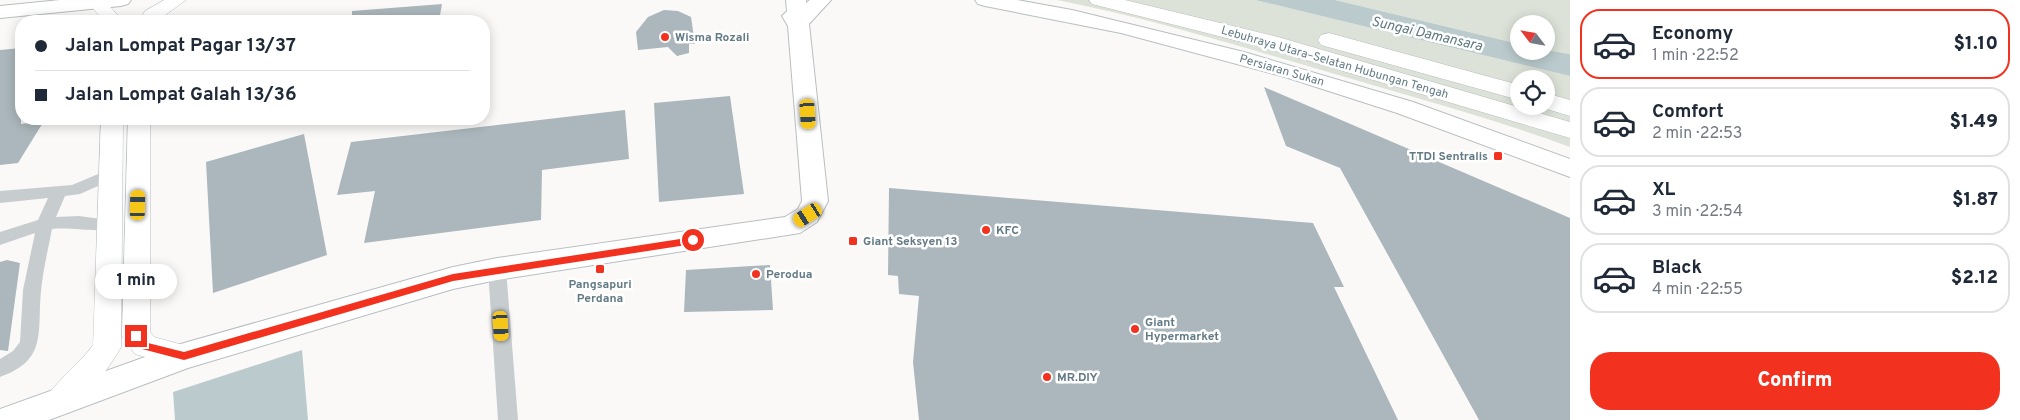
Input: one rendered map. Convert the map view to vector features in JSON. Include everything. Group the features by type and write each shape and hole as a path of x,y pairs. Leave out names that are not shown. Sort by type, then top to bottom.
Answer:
{"highway":[{"name":"Lebuhraya Utara–Selatan Hubungan Tengah","path":"1099,0 1270,42 1570,130"},
{"name":"Lebuhraya Utara–Selatan Hubungan Tengah","path":"1162,0 1280,27 1510,91"},
{"path":"1555,104 1570,108"}],"main road":[{"path":"0,12 121,0"},
{"path":"783,0 797,24"},
{"path":"10,420 184,356 447,280 497,269 791,226 808,215 815,200 796,0"},
{"path":"797,24 821,0"},
{"name":"Persiaran Sukan","path":"986,0 1122,27 1298,73 1502,141 1570,168"},
{"name":"Persiaran Sukan","path":"1046,0 1111,12 1286,56 1487,121 1570,153"}],"street":[{"path":"152,15 177,0"},
{"path":"97,3 108,15"},
{"path":"58,402 92,369 107,347 112,125"},
{"path":"136,125 136,336 145,346 184,356"},
{"path":"0,197 74,190 110,174"},
{"path":"0,370 20,357 29,344 32,290 45,223 59,192"},
{"path":"0,240 45,223 83,221 110,225"},
{"path":"497,269 508,420"}],"shaded area":[{"path":"1057,0 1255,0 1545,70 1510,70 1510,115 1555,115 1555,72 1570,76 1570,147 1510,126 1126,15"},
{"path":"1335,0 1570,0 1570,54 1555,52 1555,15 1510,15 1510,42"}],"water":[{"name":"Sungai Damansara","path":"1255,0 1335,0 1510,42 1510,60 1555,60 1555,52 1570,54 1570,76 1555,72 1555,70 1545,70"},
{"path":"302,350 308,420 175,420 173,392"}],"building":[{"path":"442,4 440,15 352,15 352,11"},
{"name":"Wisma Rozali","path":"664,10 678,11 691,17 695,44 689,44 689,53 677,56 668,47 638,50 636,32 648,17"},
{"path":"15,49 15,125 42,125 18,163 0,165 0,50"},
{"path":"1264,87 1570,218 1570,420 1479,420 1340,168 1286,146"},
{"path":"730,96 744,194 659,202 654,103"},
{"path":"625,110 629,159 542,170 541,220 364,243 375,191 337,195 351,142"},
{"path":"304,134 327,255 213,293 206,162"},
{"name":"Giant Hypermarket","path":"889,188 1313,223 1344,287 1334,287 1398,420 919,420 913,362 919,296 899,294 898,276 888,275"},
{"path":"7,260 20,263 8,351 0,350 0,262"},
{"path":"770,265 773,310 684,312 686,270"}],"place":[{"name":"Wisma Rozali","path":"665,37"},
{"name":"TTDI Sentralis","path":"1498,156"},
{"name":"KFC","path":"986,230"},
{"name":"Giant Seksyen 13","path":"853,241"},
{"name":"Pangsapuri Perdana","path":"600,269"},
{"name":"Perodua","path":"756,274"},
{"name":"Giant Hypermarket","path":"1135,329"},
{"name":"MR.DIY","path":"1047,377"}],"route":[{"path":"136,336 138,341 145,346 184,356 453,278 497,269 693,240"}]}
